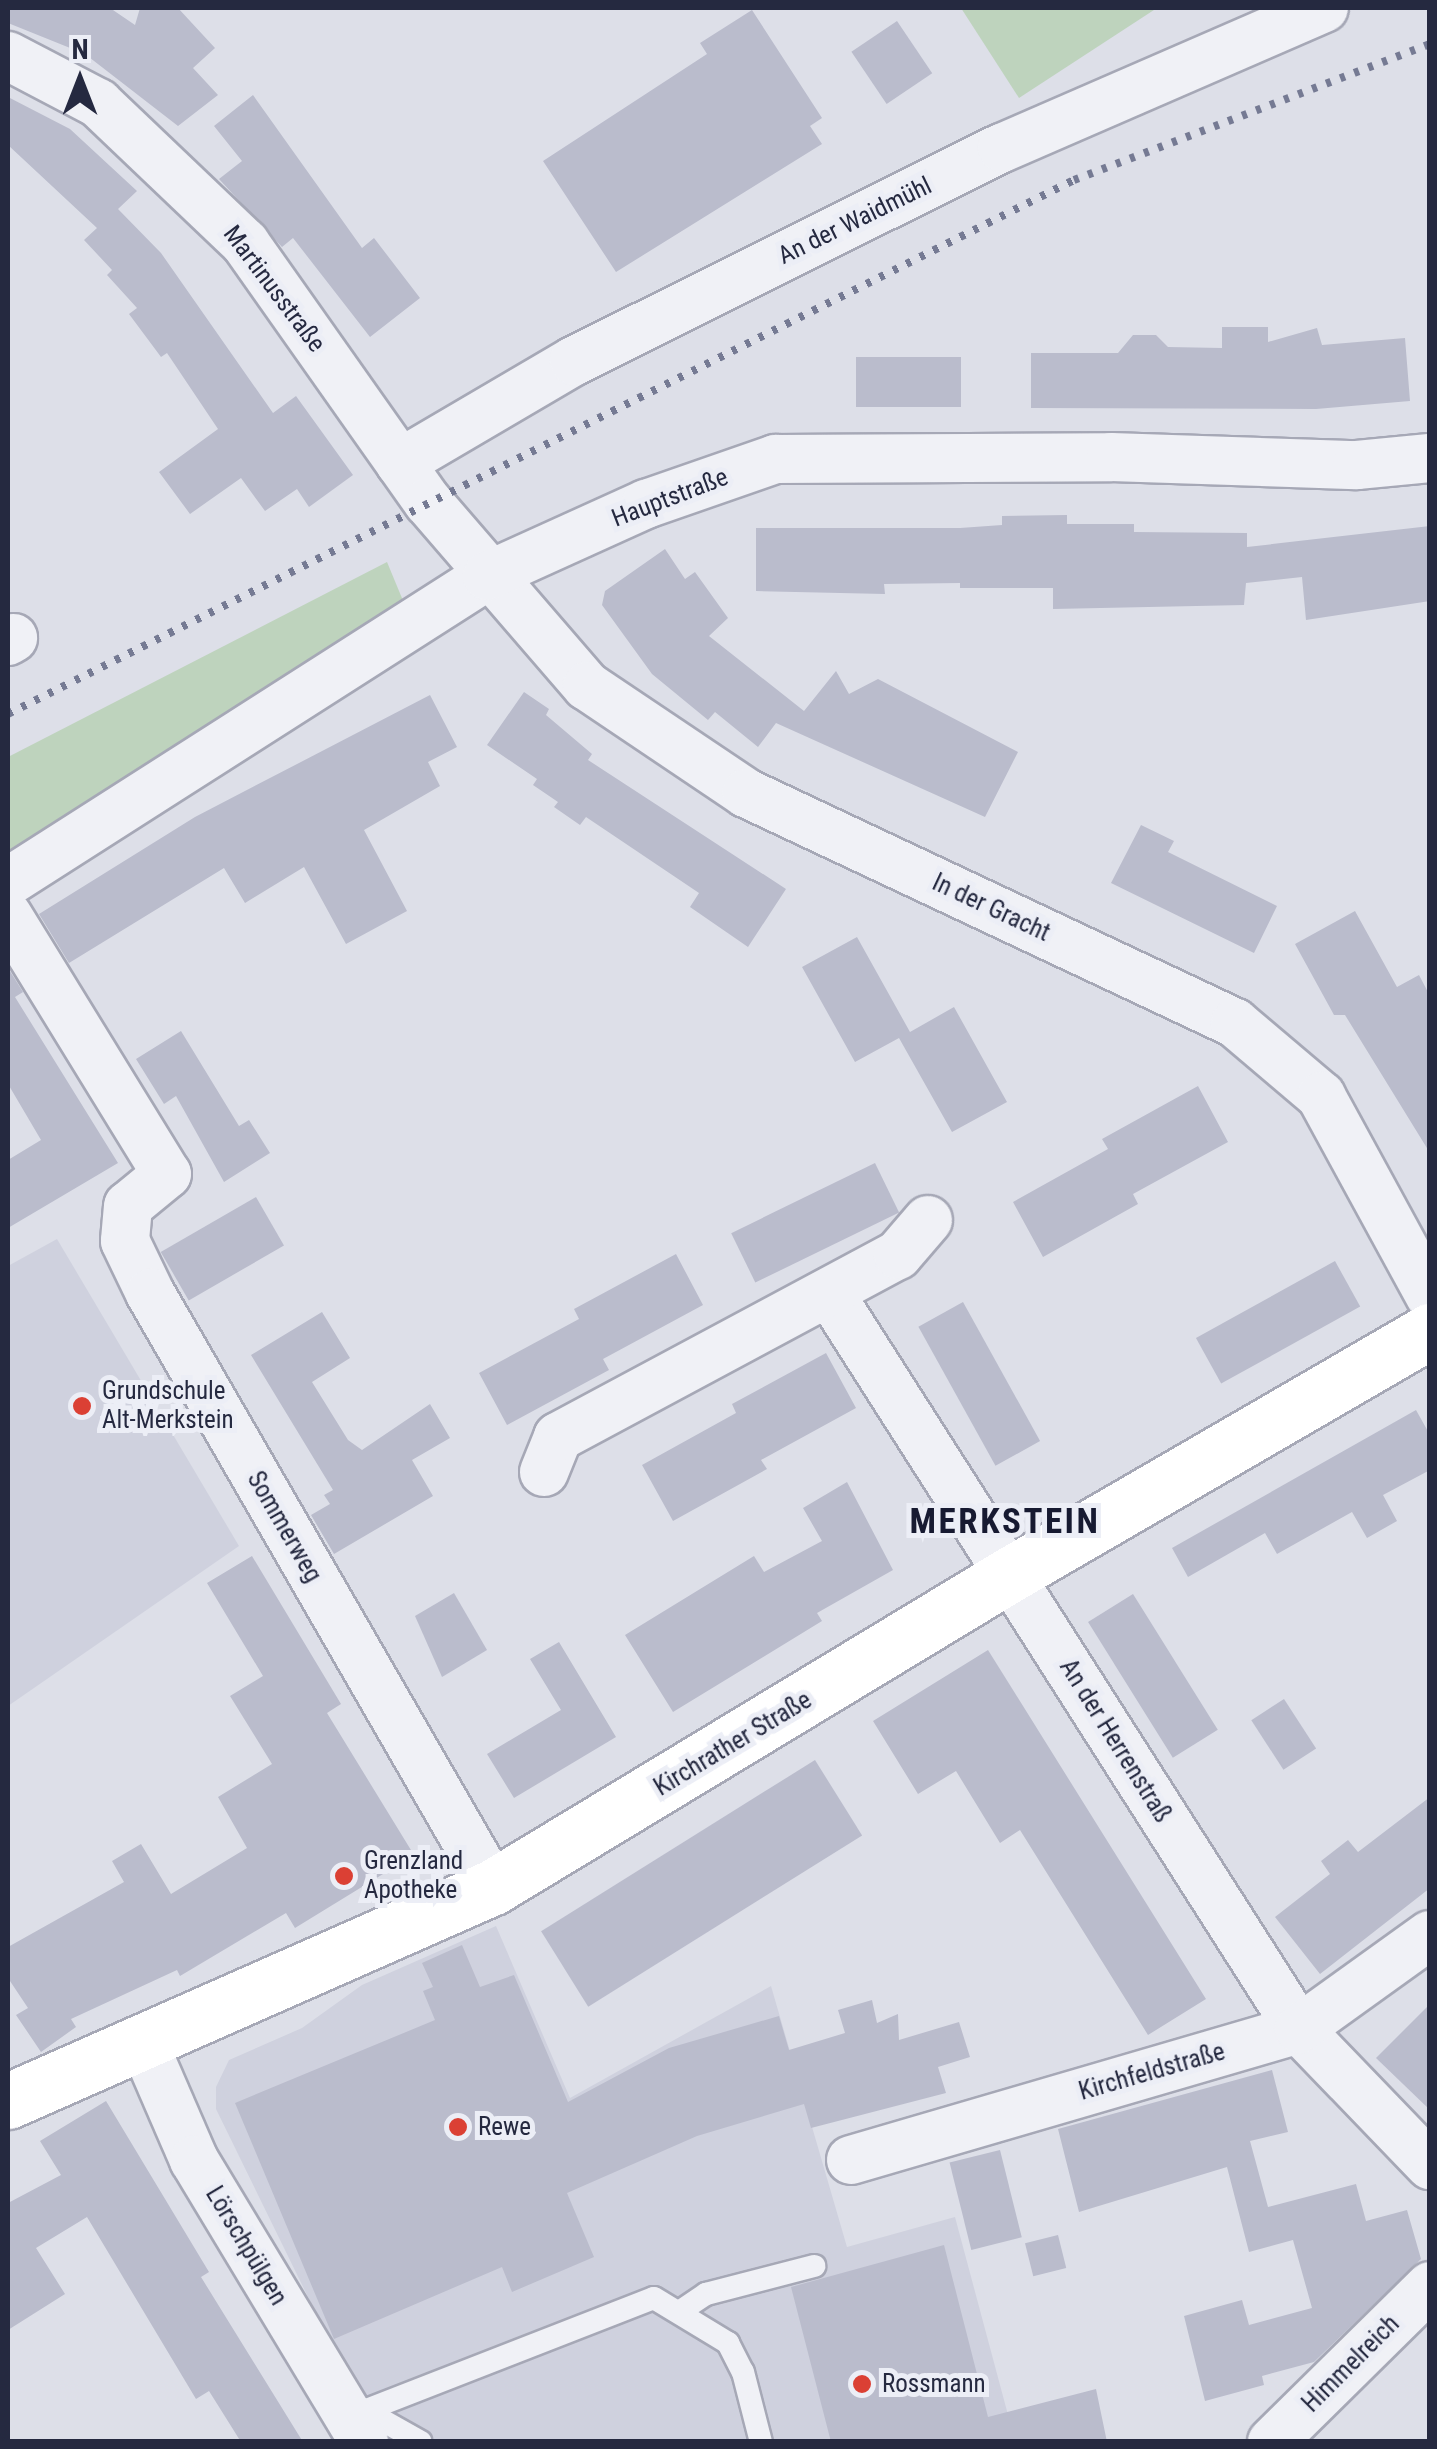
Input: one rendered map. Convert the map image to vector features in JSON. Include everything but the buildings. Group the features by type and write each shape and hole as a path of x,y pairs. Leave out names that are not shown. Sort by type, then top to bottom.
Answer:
{"main road":[{"name":"Kirchrather Straße","path":"8,2101 493,1888 1009,1575 1430,1331"}],"street":[{"name":"An der Waidmühl","path":"400,463 574,361 1002,148 1324,8"},
{"name":"Martinusstraße","path":"8,56 98,103 232,230 487,576"},
{"name":"Hauptstraße","path":"8,882 487,576 646,504 775,459 1112,457 1356,465 1430,458"},
{"name":"In der Gracht","path":"487,576 587,686 746,793 1235,1023 1321,1096 1430,1296"},
{"name":"Sommerweg","path":"8,916 167,1174 128,1206 124,1240 150,1293 493,1888"},
{"path":"544,1472 558,1437 898,1255 928,1220"},
{"name":"An der Herrenstraß","path":"830,1294 1299,2029 1430,2166"},
{"name":"Kirchfeldstraße","path":"851,2160 1299,2029 1430,1935"},
{"name":"Lörschpülgen","path":"143,2042 194,2160 354,2414"},
{"name":"Himmelreich","path":"1272,2442 1430,2286"}],"lane":[{"path":"682,2310 706,2294 814,2266"},
{"path":"354,2414 654,2298 682,2310 728,2343 743,2372 761,2442"},
{"path":"354,2414 421,2442"}],"shaded area":[{"name":"Grundschule Alt-Merkstein","path":"57,1239 239,1546 8,1706 8,1266"},
{"path":"496,1926 570,2098 771,1986 847,2247 955,2217 1015,2441 392,2441 332,2346 216,2109 216,2087 229,2060 302,2028 362,1985"}],"green space":[{"path":"961,8 1157,8 1019,98"},
{"path":"387,562 404,603 8,856 8,757"}],"railway":[{"path":"8,714 1074,180 1430,44"}],"place":[{"name":"Grundschule Alt-Merkstein","path":"82,1406"},
{"name":"Grenzland Apotheke","path":"344,1876"},
{"name":"Rewe","path":"458,2127"},
{"name":"Rossmann","path":"862,2384"}],"district":[{"name":"MERKSTEIN","path":"1005,1522"}]}
